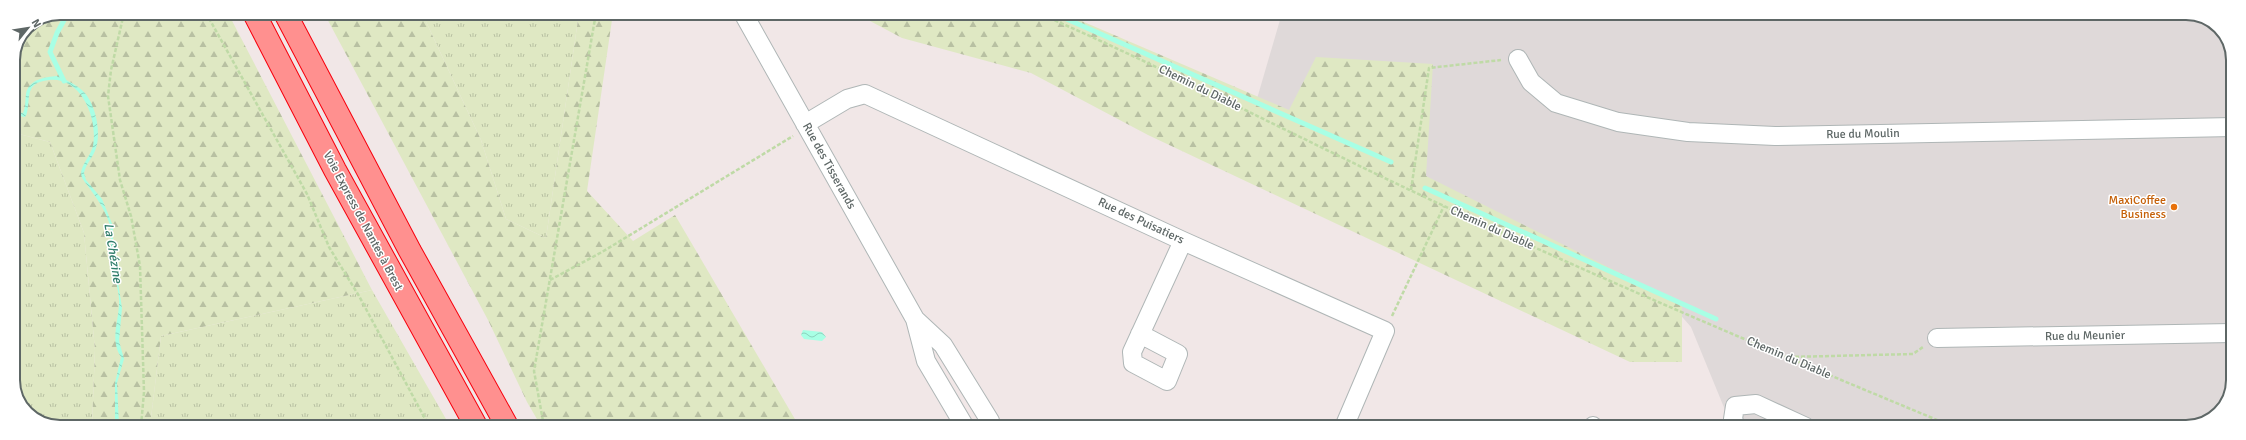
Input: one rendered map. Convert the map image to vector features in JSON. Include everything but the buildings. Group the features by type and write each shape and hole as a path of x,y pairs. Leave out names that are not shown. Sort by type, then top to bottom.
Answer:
{"highway":[{"name":"Voie Express de Nantes à Brest","path":"258,20 343,184 473,420"},
{"path":"289,20 399,231 504,420"}],"street":[{"name":"Rue des Tisserands","path":"747,20 915,319 926,361 961,420"},
{"name":"Rue du Moulin","path":"1518,59 1531,82 1556,103 1618,122 1688,132 1775,136 2226,127"},
{"name":"Rue des Puisatiers","path":"806,126 847,99 866,94 1183,241 1385,331"},
{"path":"1140,334 1183,241"},
{"name":"Rue des Tisserands","path":"915,319 943,345 989,420"},
{"path":"1347,420 1385,331"},
{"name":"Rue du Meunier","path":"1937,338 2226,333"},
{"path":"1733,420 1735,406 1756,404 1791,420"}],"path":[{"path":"122,20 111,70 108,96 112,139 120,180 131,216 140,266 144,378 141,420"},
{"path":"210,20 307,194 329,247 360,296 425,420"},
{"path":"543,420 534,371 595,20"},
{"name":"Chemin du Diable","path":"1054,20 1118,48 1444,206 1786,357 1937,420"},
{"path":"1411,190 1429,68 1518,59"},
{"path":"550,280 602,252 806,126"},
{"path":"1385,331 1444,206"},
{"path":"1786,357 1912,354 1937,338"}],"shaded area":[{"path":"1280,20 2186,20 2201,23 2212,30 2221,40 2226,57 2226,380 2224,393 2221,400 2208,413 2201,417 2186,420 1729,420 1691,327 1662,294 1254,109"}],"green space":[{"path":"60,20 232,20 372,290 161,336 151,420 92,420 95,350 84,233 50,142 20,134 21,52 27,38 38,27 45,23"},
{"path":"328,20 425,20 481,140 506,219 546,238 578,20 612,20 587,191 633,241 675,215 795,420 538,420 527,402 488,320"},
{"path":"425,20 578,20 546,238 506,219 481,140"},
{"path":"868,20 1079,20 1289,110 1316,57 1433,64 1426,176 1682,304 1682,362 1630,362 1148,135 1031,73 902,38"},
{"path":"20,134 50,142 84,233 95,350 92,420 52,419 40,415 30,406 23,395 20,383"},
{"path":"372,290 447,420 151,420 161,336"}],"water":[{"name":"La Chézine","path":"57,76 81,89 92,104 97,120 97,144 84,173 86,180 102,199 113,226 113,250 122,308 119,341 124,359 117,383 119,420 115,420 115,383 121,357 115,336 119,299 111,260 111,233 109,221 104,210 83,180 81,174 93,146 94,135 90,112 79,92 70,85 61,81 49,80 41,82 31,88 26,116 20,116 20,112 23,113 26,94 30,85 38,80"},
{"path":"803,330 822,332 826,337 822,341 804,339 801,335"}],"waterway":[{"path":"64,20 57,33 50,52 64,81"},
{"path":"1069,20 1391,162"},
{"path":"1425,188 1716,319"}],"place":[{"name":"MaxiCoffee Business","path":"2174,207"}]}
